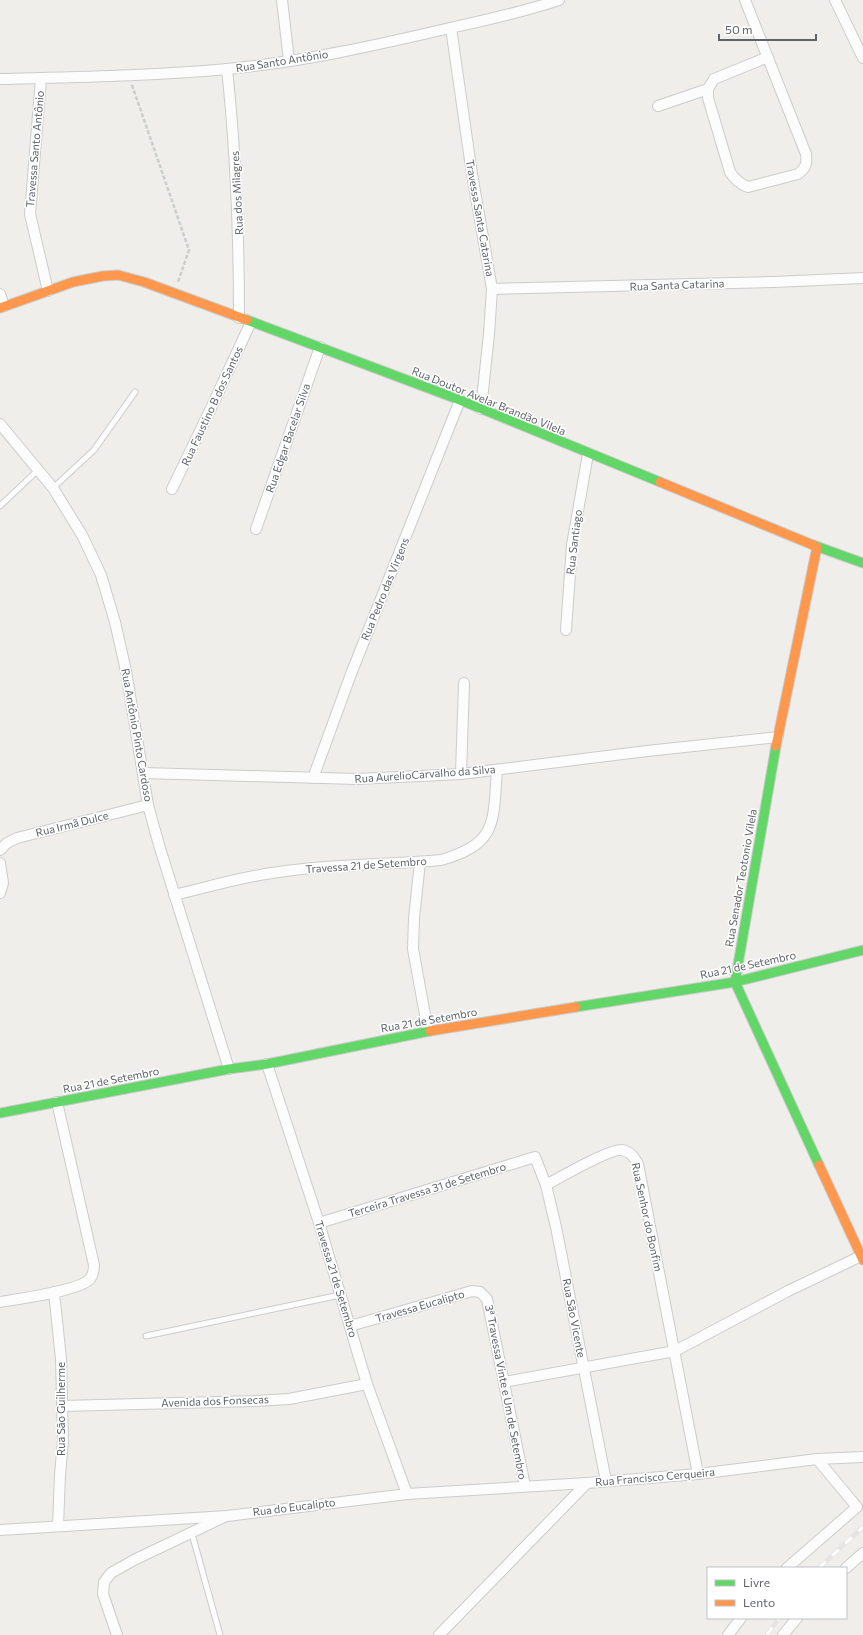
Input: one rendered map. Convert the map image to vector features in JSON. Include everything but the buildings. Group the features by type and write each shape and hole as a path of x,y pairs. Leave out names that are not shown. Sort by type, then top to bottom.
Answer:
{"street":[{"path":"282,0 289,61"},
{"path":"526,0 529,10"},
{"name":"Rua Santo Antônio","path":"0,78 128,75 227,69 289,61 382,44 529,10 559,0"},
{"path":"746,0 806,154 807,164 804,170 798,174 748,187 742,185 734,179 726,161 708,98 708,89 714,80 768,57"},
{"path":"835,0 863,58"},
{"name":"Travessa Santa Catarina","path":"451,28 472,174 492,289 481,409"},
{"name":"Rua dos Milagres","path":"227,69 234,132 237,181 240,318"},
{"name":"Travessa Santo Antônio","path":"41,78 30,214 48,290"},
{"path":"658,106 708,89"},
{"name":"Rua Doutor Avelar Brandão Vilela","path":"48,290 74,282 102,276 119,275 144,282 460,400 816,547 863,563"},
{"name":"Rua Santa Catarina","path":"492,289 774,282 863,278"},
{"path":"0,294 2,307 48,290"},
{"name":"Rua Faustino B dos Santos","path":"172,489 251,322"},
{"name":"Rua Edgar Bacelar Silva","path":"256,529 320,347"},
{"name":"Rua Pedro das Virgens","path":"313,778 367,632 460,400"},
{"name":"Rua Antônio Pinto Cardoso","path":"0,424 53,488 82,535 101,574 115,622 126,671 148,806 174,895 229,1069"},
{"name":"Rua Santiago","path":"566,630 572,545 588,454"},
{"name":"Rua Senador Teotonio Vilela","path":"735,982 778,737 816,547"},
{"path":"461,774 464,683"},
{"name":"Rua AurelioCarvalho da Silva","path":"143,773 357,779 461,774 639,752 778,737"},
{"name":"Travessa 21 de Setembro","path":"174,895 252,876 279,872 353,865 441,860 457,855 482,840 488,833 492,823 497,770"},
{"name":"Rua Irmã Dulce","path":"0,850 7,843 17,838 148,806"},
{"path":"420,862 414,918 413,949 428,1031"},
{"path":"0,863 3,883 0,893"},
{"name":"Rua 21 de Setembro","path":"0,1113 229,1069 267,1064 428,1031 735,982 863,950"},
{"path":"504,1382 675,1351 788,1291 862,1258 735,982"},
{"name":"Travessa 21 de Setembro","path":"267,1064 319,1223 367,1384 407,1494"},
{"path":"0,1302 54,1292 81,1284 89,1280 94,1273 94,1264 57,1102"},
{"name":"Rua Senhor do Bonfim","path":"546,1185 608,1153 621,1150 632,1154 638,1164 698,1474"},
{"name":"Terceira Travessa 31 de Setembro","path":"319,1223 534,1157"},
{"name":"Rua São Vicente","path":"534,1157 546,1185 568,1286 606,1481"},
{"name":"Travessa Eucalipto","path":"350,1326 472,1291 480,1292 487,1299"},
{"name":"Rua São Guilherme","path":"54,1292 61,1359 63,1441 58,1526"},
{"name":"3ª Travessa Vinte e Um de Setembro","path":"487,1299 525,1486"},
{"name":"Avenida dos Fonsecas","path":"62,1406 289,1399 367,1384"},
{"name":"Rua Francisco Cerqueira","path":"439,1635 587,1483 698,1474 817,1459 863,1457"},
{"path":"788,1567 861,1508 817,1459"},
{"name":"Rua do Eucalipto","path":"0,1530 227,1516 407,1494 587,1483"},
{"path":"117,1635 103,1594 104,1582 111,1573 134,1560 192,1534 227,1516"},
{"path":"847,1567 863,1553"},
{"path":"728,1635 740,1619"},
{"path":"783,1635 796,1619"}],"lane":[{"path":"53,488 94,450 134,392"},
{"path":"0,506 38,470"},
{"path":"146,1336 340,1295"},
{"path":"192,1534 220,1635"}],"path":[{"path":"128,75 189,250 174,293"}],"railway":[{"path":"820,1567 863,1527"},
{"path":"767,1635 778,1619"}],"traffic: fast":[{"path":"247,320 460,400 660,482"},
{"path":"813,545 863,563"},
{"path":"776,746 735,982 819,1165"},
{"path":"576,1007 735,982 863,950"},
{"path":"0,1113 229,1069 267,1064 430,1031"}],"traffic: slow":[{"path":"0,308 73,282 103,276 118,275 144,282 247,320"},
{"path":"660,482 813,545"},
{"path":"776,746 817,547"},
{"path":"430,1031 576,1007"},
{"path":"819,1165 863,1260"}]}
